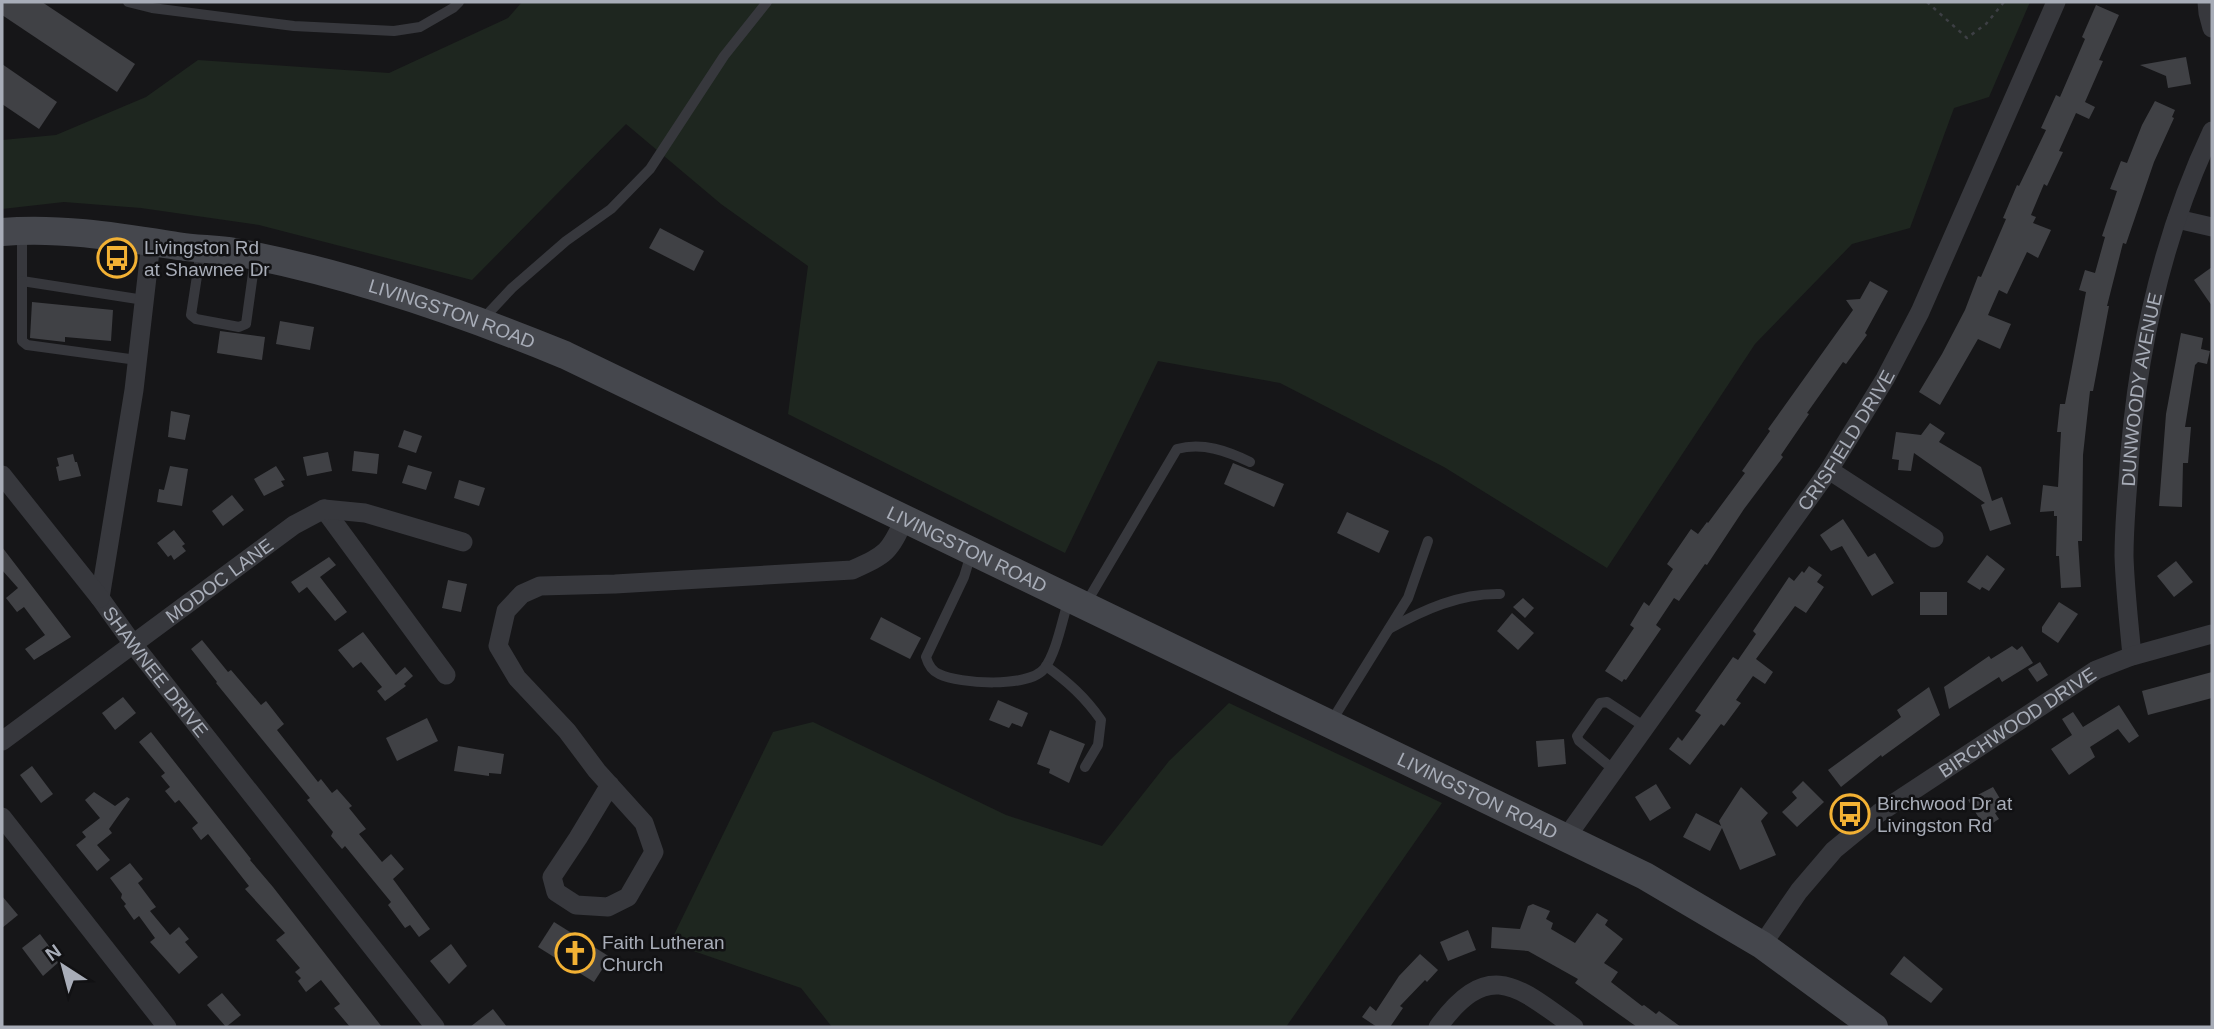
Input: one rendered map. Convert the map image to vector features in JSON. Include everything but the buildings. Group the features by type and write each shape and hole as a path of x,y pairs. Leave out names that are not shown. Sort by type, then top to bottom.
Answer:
{"main road":[{"name":"LIVINGSTON ROAD","path":"12,232 86,233 201,250 233,252 302,266 375,286 480,322 575,359 1645,876 1762,946 1874,1027"}],"street":[{"name":"CRISFIELD DRIVE","path":"1565,839 1829,470 1885,379 1920,312 2056,2"},
{"path":"2207,2 2212,28"},
{"name":"DUNWOODY AVENUE","path":"2132,656 2124,553 2131,424 2151,309 2177,219 2212,131"},
{"path":"2177,219 2212,227"},
{"name":"SHAWNEE DRIVE","path":"151,242 137,360 100,598 133,644 435,1027"},
{"path":"1829,470 1934,538"},
{"path":"2,475 100,598"},
{"path":"324,509 365,513 463,542"},
{"path":"324,509 446,675"},
{"name":"MODOC LANE","path":"2,741 294,525 324,509"},
{"path":"610,785 552,877 556,892 576,905 608,906 628,897 654,852 644,823 517,678 498,646 506,611 522,594 540,586 852,570 889,550 905,517"},
{"name":"BIRCHWOOD DRIVE","path":"1762,946 1799,891 1833,850 1879,813 2096,670 2132,656 2212,635"},
{"path":"2,817 167,1027"},
{"path":"1438,1027 1462,999 1477,990 1498,985 1516,988 1574,1027"}],"lane":[{"path":"128,2 152,8 294,26 394,31 420,27 459,2"},
{"path":"480,322 512,288 566,241 611,209 650,169 724,56 767,2"},
{"path":"12,232 22,281 22,341 27,345 137,360"},
{"path":"201,250 191,315 196,319 239,327 246,324 255,258"},
{"path":"22,281 144,300"},
{"path":"972,550 964,577 926,657 928,664 936,673 969,682 1029,680 1051,659 1077,602 1177,449 1195,446 1215,448 1251,462"},
{"path":"1330,723 1408,598 1428,541"},
{"path":"1388,629 1419,612 1453,600 1500,594"},
{"path":"1046,666 1079,692 1101,720 1098,745 1085,767"},
{"path":"1614,770 1578,741 1577,736 1600,703 1607,702 1645,727"}],"path":[{"path":"1927,2 1968,38 1986,24 2004,2"}],"shaded area":[{"path":"522,2 2030,2 1989,97 1954,108 1910,228 1852,244 1755,344 1607,568 1444,467 1280,383 1158,361 1065,553 788,414 808,266 721,204 626,124 472,280 259,225 141,208 64,202 2,209 2,140 56,135 146,97 198,60 389,73 508,18"},
{"path":"1229,703 1442,803 1286,1027 832,1027 801,988 670,943 773,732 813,722 1006,815 1102,846 1169,761"}],"place":[{"name":"Livingston Rd at Shawnee Dr","path":"117,258"},
{"name":"Birchwood Dr at Livingston Rd","path":"1850,814"},
{"name":"Faith Lutheran Church","path":"575,953"}]}
